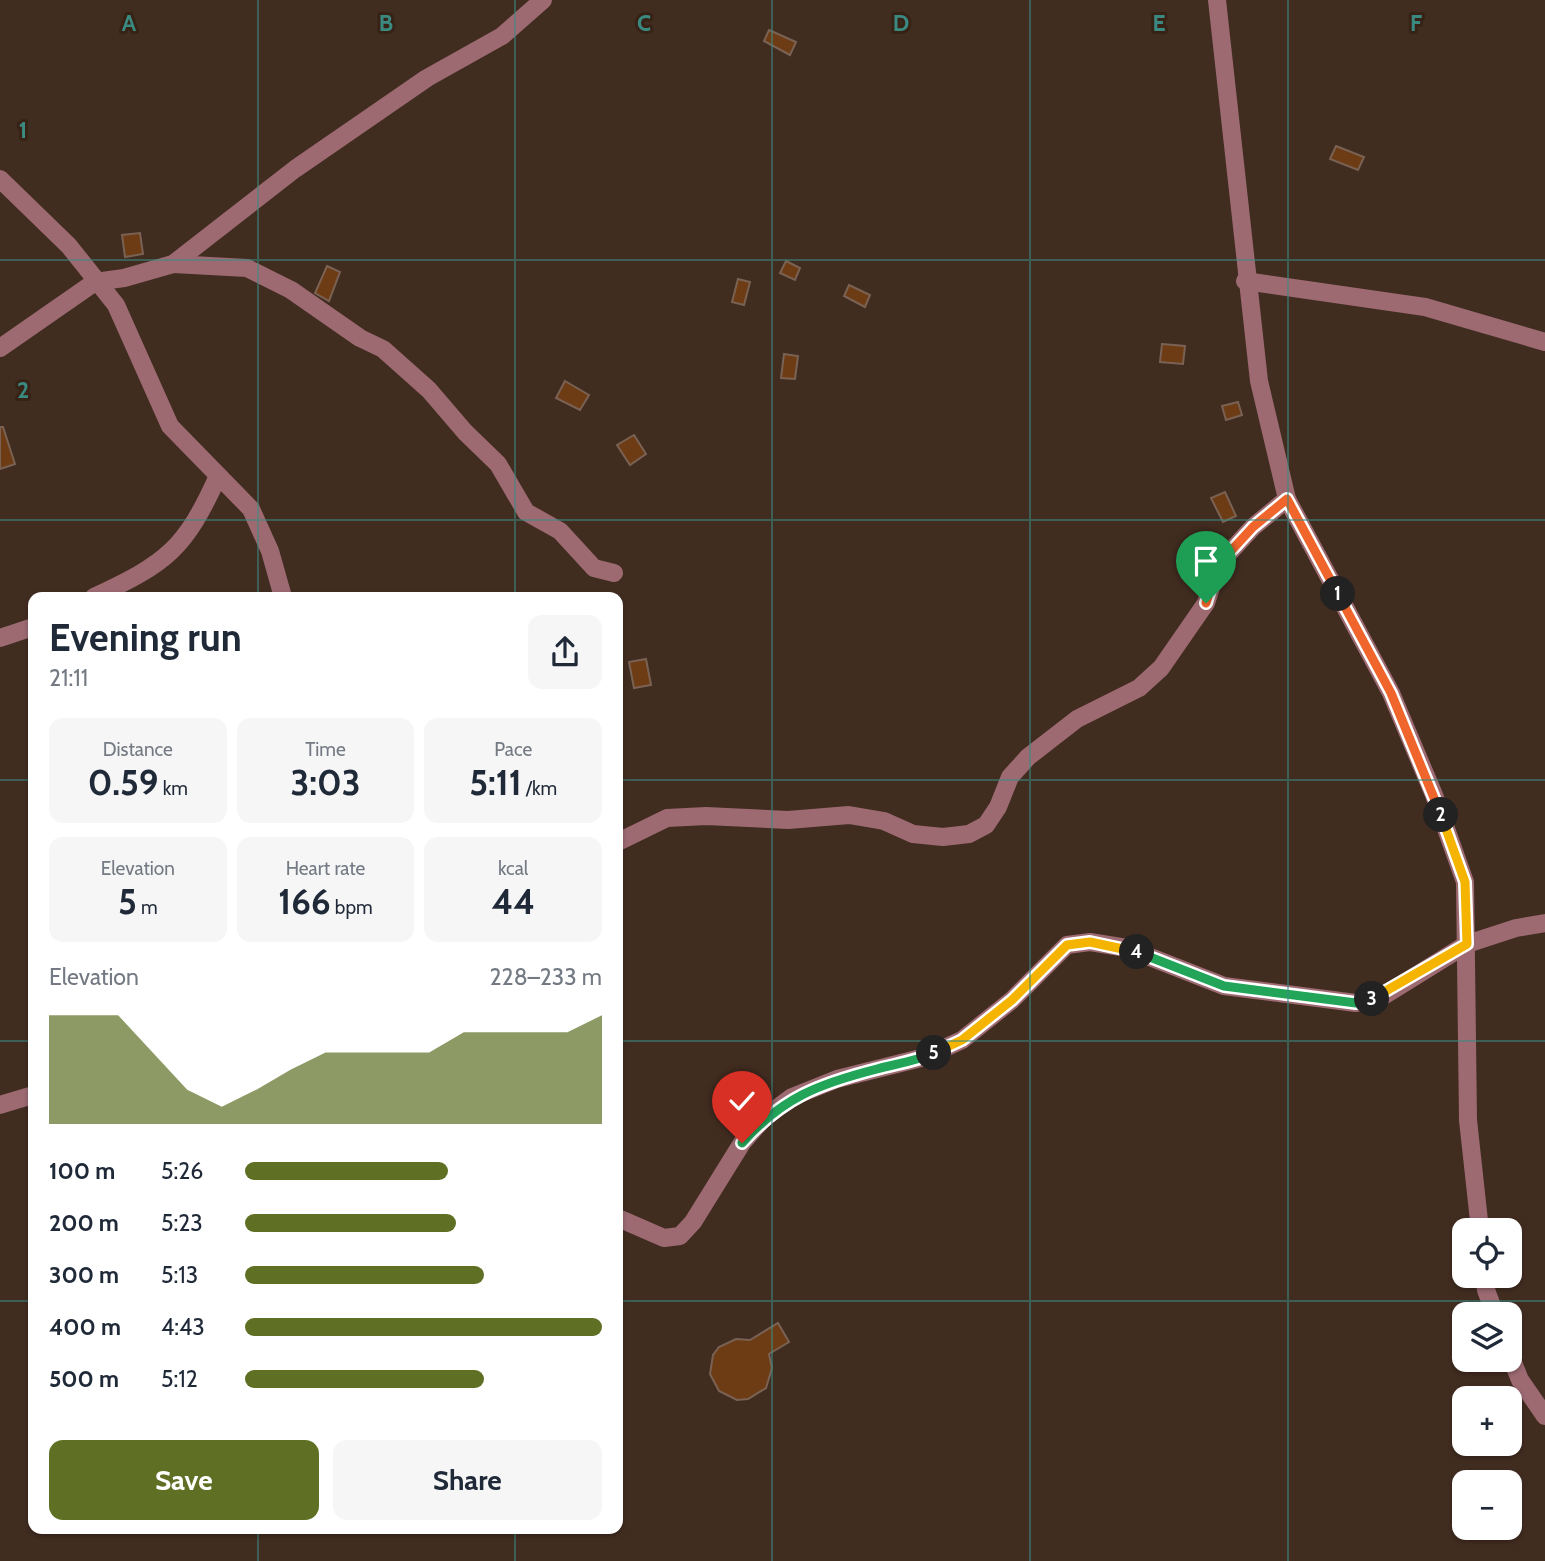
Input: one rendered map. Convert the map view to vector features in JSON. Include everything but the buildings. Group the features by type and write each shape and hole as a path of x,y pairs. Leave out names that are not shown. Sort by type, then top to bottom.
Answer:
{"street":[{"path":"173,264 295,169 427,78 502,36 543,0"},
{"path":"1217,0 1245,281 1259,381 1287,499 1391,693 1434,795 1465,882 1468,1120 1479,1218"},
{"path":"0,179 69,246 116,305 170,426 251,509 271,551 282,592"},
{"path":"0,348 95,282 124,278 173,264 247,268 291,290 360,338 383,349 429,390 465,432 498,464 526,512 560,531 594,568 614,573"},
{"path":"1245,281 1425,307 1545,342"},
{"path":"103,592 170,555 187,537 218,475"},
{"path":"623,840 667,818 706,816 788,820 849,815 884,821 914,834 943,837 968,834 986,825 998,807 1010,777 1028,757 1077,719 1139,688 1161,668 1206,603 1218,565 1253,527 1287,499"},
{"path":"0,639 28,629"},
{"path":"623,1220 664,1238 680,1236 693,1222 742,1143 764,1118 792,1097 837,1079 925,1057 962,1040 1012,1000 1067,945 1090,942 1127,948 1224,986 1356,1003 1380,998 1467,944 1516,928 1545,923"},
{"path":"0,1105 28,1097"},
{"path":"1517,1372 1545,1416"}],"route":[{"path":"742,1143 764,1118 792,1097 837,1079 925,1057 962,1040 1012,1000 1044,964 1067,945 1090,942 1127,948 1224,986 1356,1003 1380,998 1467,944 1465,882 1434,795 1391,693 1287,499 1253,527 1218,565 1206,603"}]}
